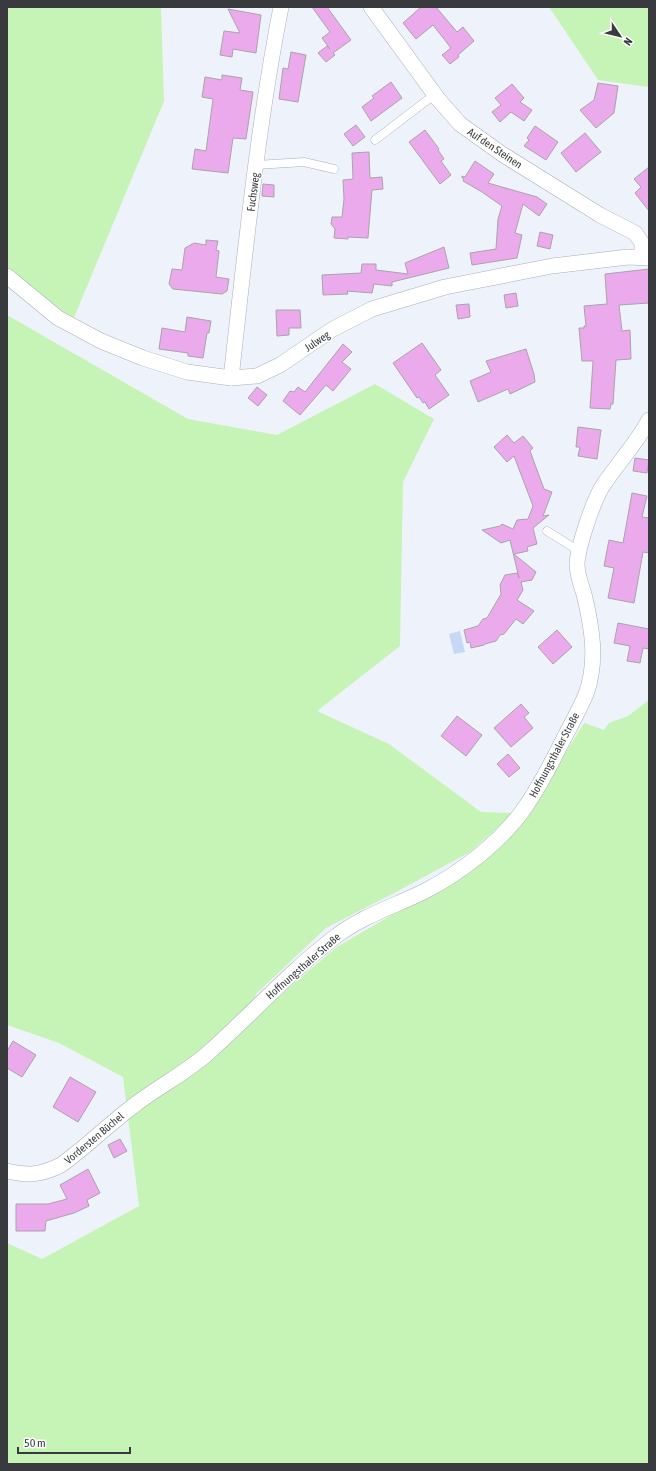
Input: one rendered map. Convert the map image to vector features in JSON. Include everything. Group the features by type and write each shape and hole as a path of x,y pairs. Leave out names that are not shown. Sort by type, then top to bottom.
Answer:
{"street":[{"name":"Fuchsweg","path":"231,378 256,165 273,45 281,7"},
{"name":"Auf den Steinen","path":"371,7 434,95 460,124 502,154 600,215 635,234 642,243 646,258"},
{"name":"Julweg","path":"7,276 29,296 58,318 101,341 143,358 187,372 231,378 256,376 280,365 333,329 372,309 445,287 552,266 628,257 646,258"},
{"name":"Hoffnungsthaler Straße","path":"133,1106 185,1072 207,1054 264,999 336,936 359,922 425,891 452,875 484,851 507,830 525,808 547,773 585,694 592,675 592,636 577,566 586,524 601,490 635,443 649,420"},
{"name":"Vordersten Büchel","path":"7,1170 21,1174 38,1174 50,1171 61,1165 133,1106"}],"lane":[{"path":"375,140 434,95"},
{"path":"256,165 304,162 334,169"},
{"path":"546,531 579,551"}],"green space":[{"path":"7,7 161,7 164,101 73,320 36,293 7,268"},
{"path":"549,7 649,7 649,87 598,80"},
{"path":"7,315 188,419 277,435 375,384 434,419 403,482 400,646 317,711 389,744 481,812 514,813 470,852 326,928 256,994 249,1021 337,947 395,913 458,880 520,827 584,723 604,730 609,723 628,716 649,700 649,1464 7,1464 7,1243 42,1259 139,1206 123,1077 59,1043 7,1025"}],"water":[{"path":"460,631 465,652 454,654 449,634"}],"building":[{"path":"312,7 327,7 351,40 333,53 335,55 326,62 318,53 327,46 330,49 322,38 330,32"},
{"path":"421,7 436,7 457,32 463,27 474,41 450,64 442,55 451,48 433,25 416,39 403,23"},
{"path":"228,9 261,15 256,53 233,49 232,57 220,55 224,31 240,33"},
{"path":"291,52 306,55 298,102 279,99 283,68 288,69"},
{"path":"222,75 242,78 240,90 253,92 246,139 233,138 228,173 192,169 195,149 206,151 213,99 202,97 205,77 222,80"},
{"path":"391,82 402,98 371,121 362,107 374,98 372,96"},
{"path":"598,83 618,86 614,113 596,128 580,110 594,100"},
{"path":"512,84 524,98 520,102 532,110 524,121 511,112 500,122 492,112 501,105 495,98"},
{"path":"356,125 365,137 353,146 344,134"},
{"path":"535,126 558,142 546,160 524,146 529,140 527,138"},
{"path":"425,130 439,149 438,150 444,159 441,161 451,175 440,184 409,142"},
{"path":"585,133 601,152 576,172 561,153"},
{"path":"369,152 370,178 382,177 383,189 372,190 368,238 334,238 335,229 331,224 332,217 342,217 344,199 343,180 353,179 352,153"},
{"path":"475,161 494,174 488,183 537,197 547,204 539,216 523,204 515,233 522,235 517,258 472,265 470,253 496,249 498,219 502,206 463,181 464,179 462,176 465,177"},
{"path":"649,167 649,211 635,193 641,187 634,179"},
{"path":"263,184 274,185 274,197 262,196"},
{"path":"540,232 553,235 550,249 537,246"},
{"path":"206,240 218,241 216,250 219,251 216,277 229,279 227,291 222,294 173,289 169,284 172,269 182,270 185,248 194,243 206,245"},
{"path":"444,247 449,268 392,282 392,286 374,284 372,293 347,291 348,294 323,295 322,275 361,273 362,264 376,264 376,270 408,274 405,263"},
{"path":"649,269 649,303 619,305 622,331 630,330 631,359 616,360 613,404 611,404 610,409 590,408 593,361 582,361 579,328 584,328 584,326 586,326 584,306 607,304 605,274"},
{"path":"516,293 518,306 506,308 504,295"},
{"path":"469,304 470,317 458,319 456,305"},
{"path":"276,310 300,310 301,328 289,328 289,335 277,336"},
{"path":"187,317 211,321 209,333 207,333 203,358 188,356 188,353 159,349 162,328 185,332"},
{"path":"422,343 441,370 435,375 449,395 429,409 425,402 423,403 419,397 417,398 393,363"},
{"path":"343,344 352,352 342,362 351,369 333,391 326,385 300,415 283,401 290,391 294,392 298,387 305,392"},
{"path":"526,349 535,382 510,394 508,389 478,402 470,381 491,372 486,361"},
{"path":"257,387 267,395 258,406 248,398"},
{"path":"578,427 601,430 597,459 578,456 580,447 576,447"},
{"path":"507,435 514,443 523,436 533,448 530,451 544,489 552,492 543,516 549,515 533,528 537,544 527,547 528,551 514,554 536,572 532,580 521,582 523,590 517,600 534,611 523,624 516,619 504,634 500,635 496,641 471,648 470,642 467,643 464,630 478,626 483,619 487,618 501,594 500,585 505,575 517,573 519,578 510,540 501,543 482,530 500,526 502,524 513,529 517,520 528,519 533,506 514,456 507,462 494,447"},
{"path":"635,458 649,460 647,473 633,471"},
{"path":"632,493 647,496 642,517 649,518 649,553 643,552 634,603 608,598 614,568 604,566 609,540 623,543"},
{"path":"618,623 649,629 649,649 643,648 640,663 627,661 630,646 614,643"},
{"path":"557,630 572,647 553,664 538,647"},
{"path":"521,704 529,713 524,717 533,728 511,747 494,728"},
{"path":"457,716 482,735 466,756 441,736"},
{"path":"508,754 520,768 509,777 497,764"},
{"path":"13,1041 36,1055 22,1077 7,1068 7,1051"},
{"path":"70,1077 96,1092 78,1122 53,1107"},
{"path":"120,1139 127,1151 114,1158 108,1145"},
{"path":"88,1169 100,1193 87,1200 89,1206 74,1213 46,1221 45,1231 16,1231 16,1204 48,1204 67,1199 60,1185"}]}
